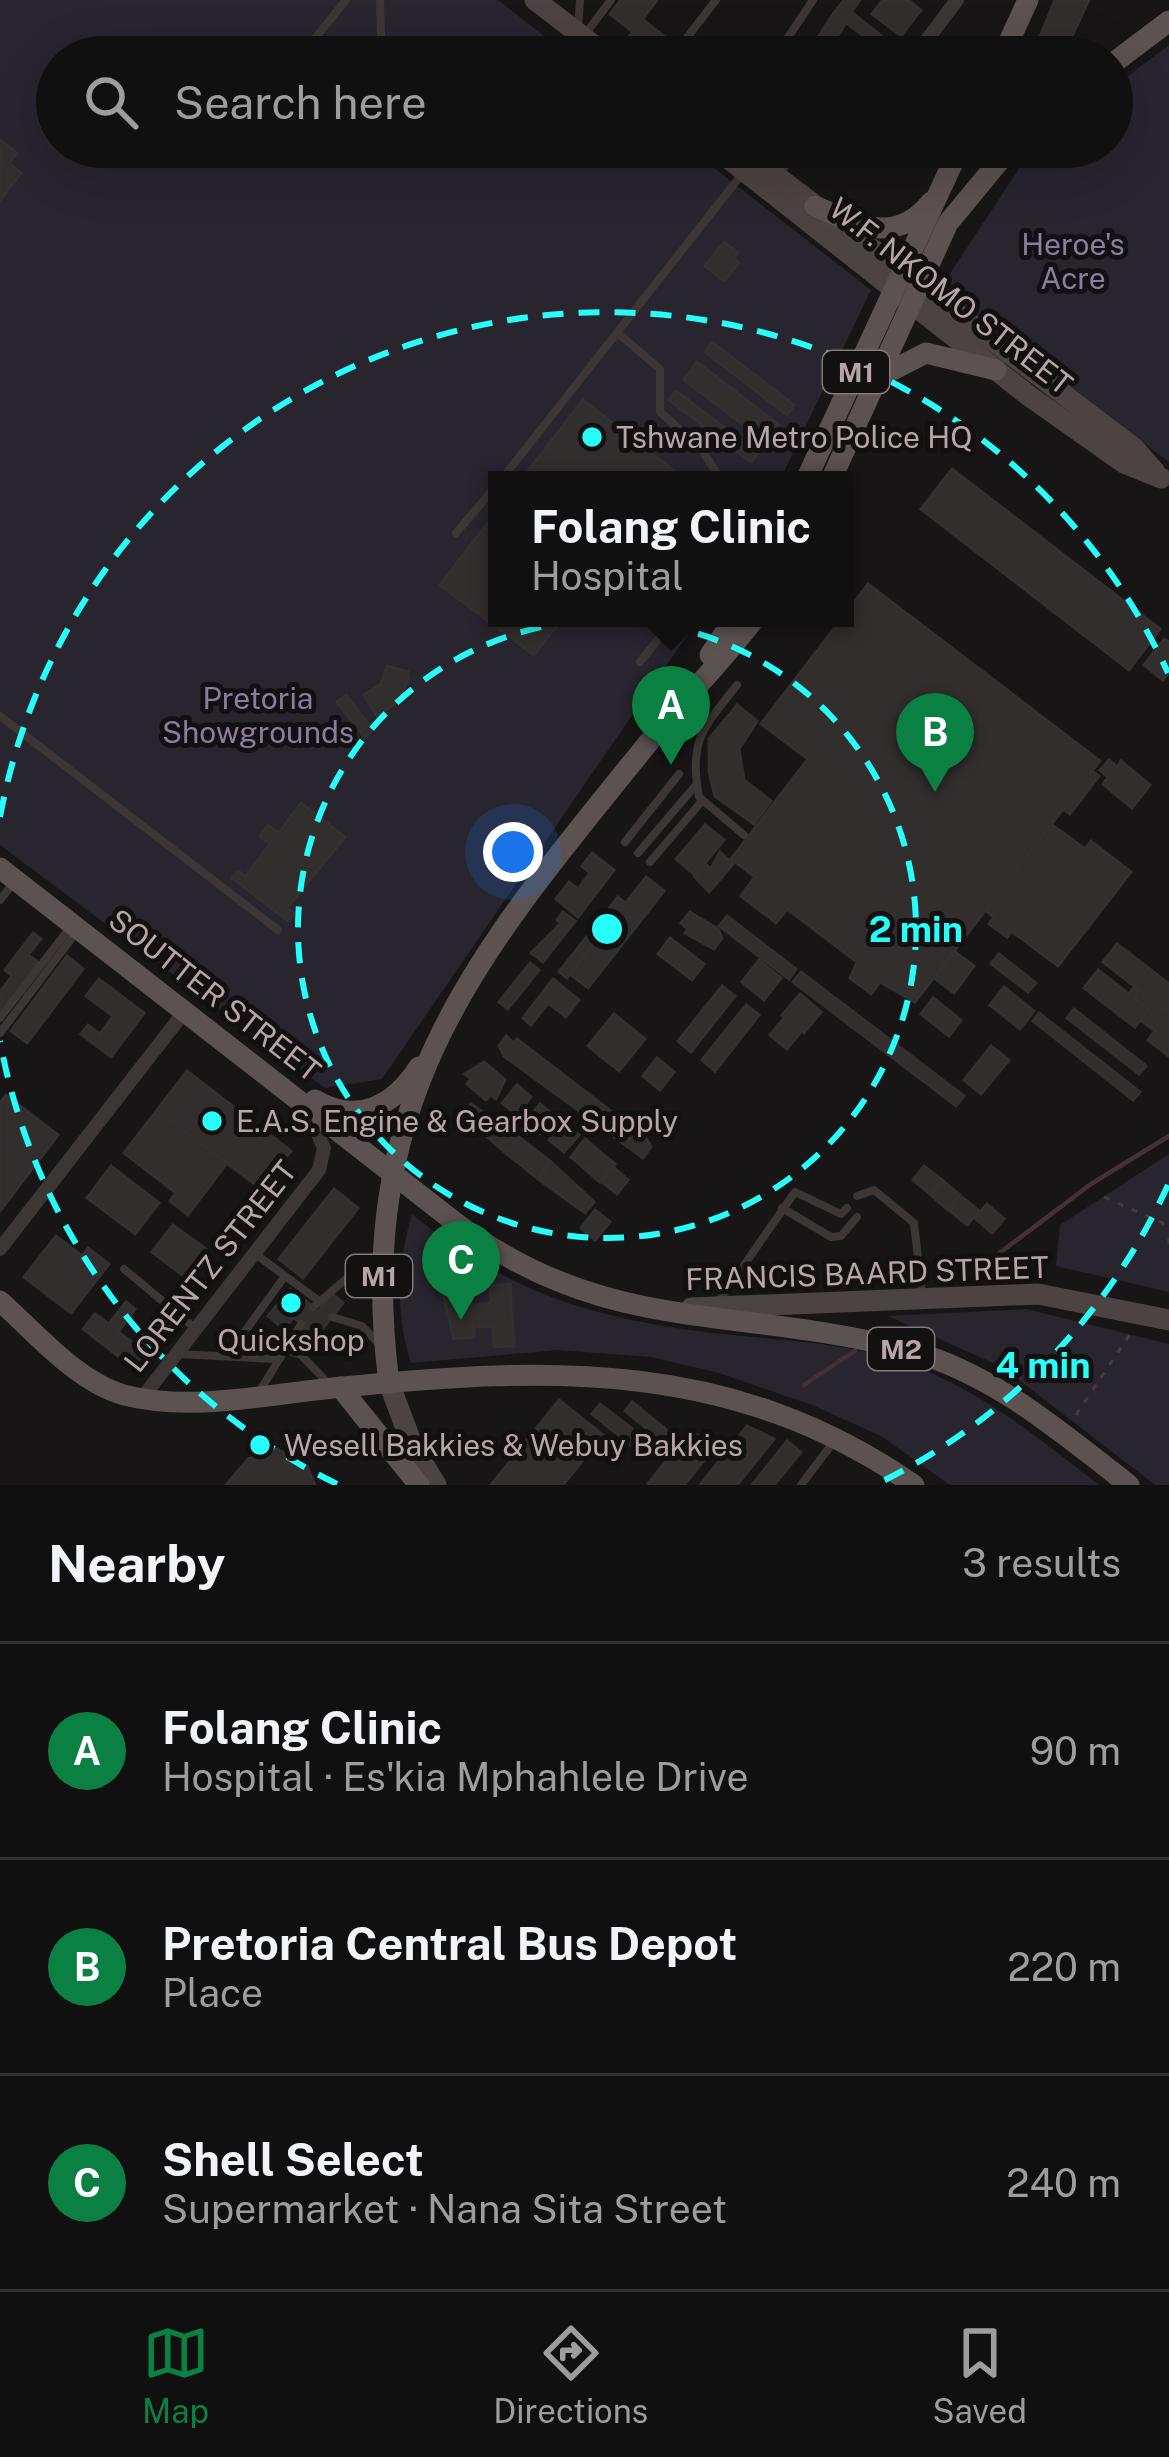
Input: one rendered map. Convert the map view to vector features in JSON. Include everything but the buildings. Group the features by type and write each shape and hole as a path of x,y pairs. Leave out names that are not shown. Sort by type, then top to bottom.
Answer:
{"main road":[{"path":"535,0 580,35"},
{"path":"1011,36 1028,0"},
{"path":"1133,48 1169,21"},
{"name":"W.F. NKOMO STREET","path":"759,168 906,287 1134,448 1165,481"},
{"name":"W.F. NKOMO STREET","path":"763,168 815,206 996,370 1086,438 1165,481"},
{"name":"M1","path":"835,471 877,379 950,168"},
{"name":"M1","path":"811,471 906,287 965,197 992,168"},
{"path":"815,206 886,231 919,216 940,190"},
{"path":"877,379 926,353 996,370"},
{"name":"M1","path":"389,1383 379,1273 393,1170 439,1030 480,961 651,739 729,627"},
{"name":"M1","path":"651,739 747,627"},
{"name":"SOUTTER STREET","path":"8,874 393,1170"},
{"path":"265,1072 330,1109 367,1111 406,1085 439,1030"},
{"name":"M2","path":"393,1170 527,1272 637,1308 791,1328 913,1351 1016,1400 1129,1485"},
{"name":"FRANCIS BAARD STREET","path":"637,1308 1038,1294 1169,1320"},
{"path":"0,1301 104,1386 143,1397 257,1397 389,1383 570,1376 641,1379 740,1399 836,1438 914,1485"},
{"path":"389,1383 412,1447 436,1485"},
{"path":"336,1387 419,1485"}],"street":[{"path":"930,36 957,0"},
{"path":"0,1250 185,1011"},
{"name":"LORENTZ STREET","path":"143,1397 322,1162 325,1148 304,1102"}],"lane":[{"path":"317,36 346,0"},
{"path":"380,0 381,36"},
{"path":"580,0 580,35"},
{"path":"580,35 611,0"},
{"path":"688,36 716,0"},
{"path":"790,36 813,0"},
{"path":"509,471 620,335 734,168"},
{"path":"778,178 785,168"},
{"path":"620,335 660,369 660,412 700,447 715,471"},
{"path":"456,533 488,496"},
{"path":"640,662 669,627"},
{"path":"737,685 695,744 702,801 744,836"},
{"path":"0,716 278,930"},
{"path":"625,842 679,774"},
{"path":"638,853 697,785"},
{"path":"650,862 702,801"},
{"path":"0,900 8,874"},
{"path":"0,1018 76,926"},
{"path":"0,1033 76,926"},
{"path":"856,1196 865,1190 877,1193 918,1231 922,1300"},
{"path":"714,1308 782,1208 799,1191 837,1213 847,1208"},
{"path":"867,1204 877,1193"},
{"path":"782,1208 832,1238 842,1236 857,1216"},
{"path":"254,1253 316,1304 346,1279 379,1273"},
{"path":"124,1269 196,1329"},
{"path":"227,1356 285,1276"},
{"path":"332,1317 350,1319 385,1350"},
{"path":"257,1397 274,1359 301,1324"},
{"path":"285,1350 301,1355 336,1387"},
{"path":"177,1354 274,1359"},
{"path":"801,1485 836,1438"}],"path":[{"path":"1104,1196 1169,1226"},
{"path":"1169,1238 1169,1246"},
{"path":"1076,1415 1132,1331"}],"green space":[{"name":"Pretoria Showgrounds","path":"0,0 498,0 544,36 36,36 36,168 714,168 871,290 784,471 488,471 488,627 693,627 382,1079 325,1088 0,845"},
{"name":"Heroe's Acre","path":"1169,45 1169,462 941,287 1019,168 1133,168 1133,72"},
{"path":"1169,1154 1169,1292 1056,1266 1060,1225"},
{"path":"412,1214 486,1266 562,1301 643,1322 843,1348 911,1365 996,1408 1099,1485 950,1485 881,1436 812,1405 719,1373 651,1357 558,1350 411,1363 400,1288"},
{"path":"1026,1309 1169,1344 1169,1485 1155,1485 1002,1367 888,1316"}],"waterway":[{"path":"969,1276 1091,1184 1169,1136"},
{"path":"804,1385 855,1351"}],"place":[{"name":"Tshwane Metro Police HQ","path":"592,437"},
{"name":"Folang Clinic","path":"671,765"},
{"name":"Pretoria Central Bus Depot","path":"935,792"},
{"name":"E.A.S. Engine & Gearbox Supply","path":"212,1121"},
{"name":"Quickshop","path":"291,1303"},
{"name":"Shell Select","path":"461,1320"},
{"name":"Wesell Bakkies & Webuy Bakkies","path":"260,1445"}]}
